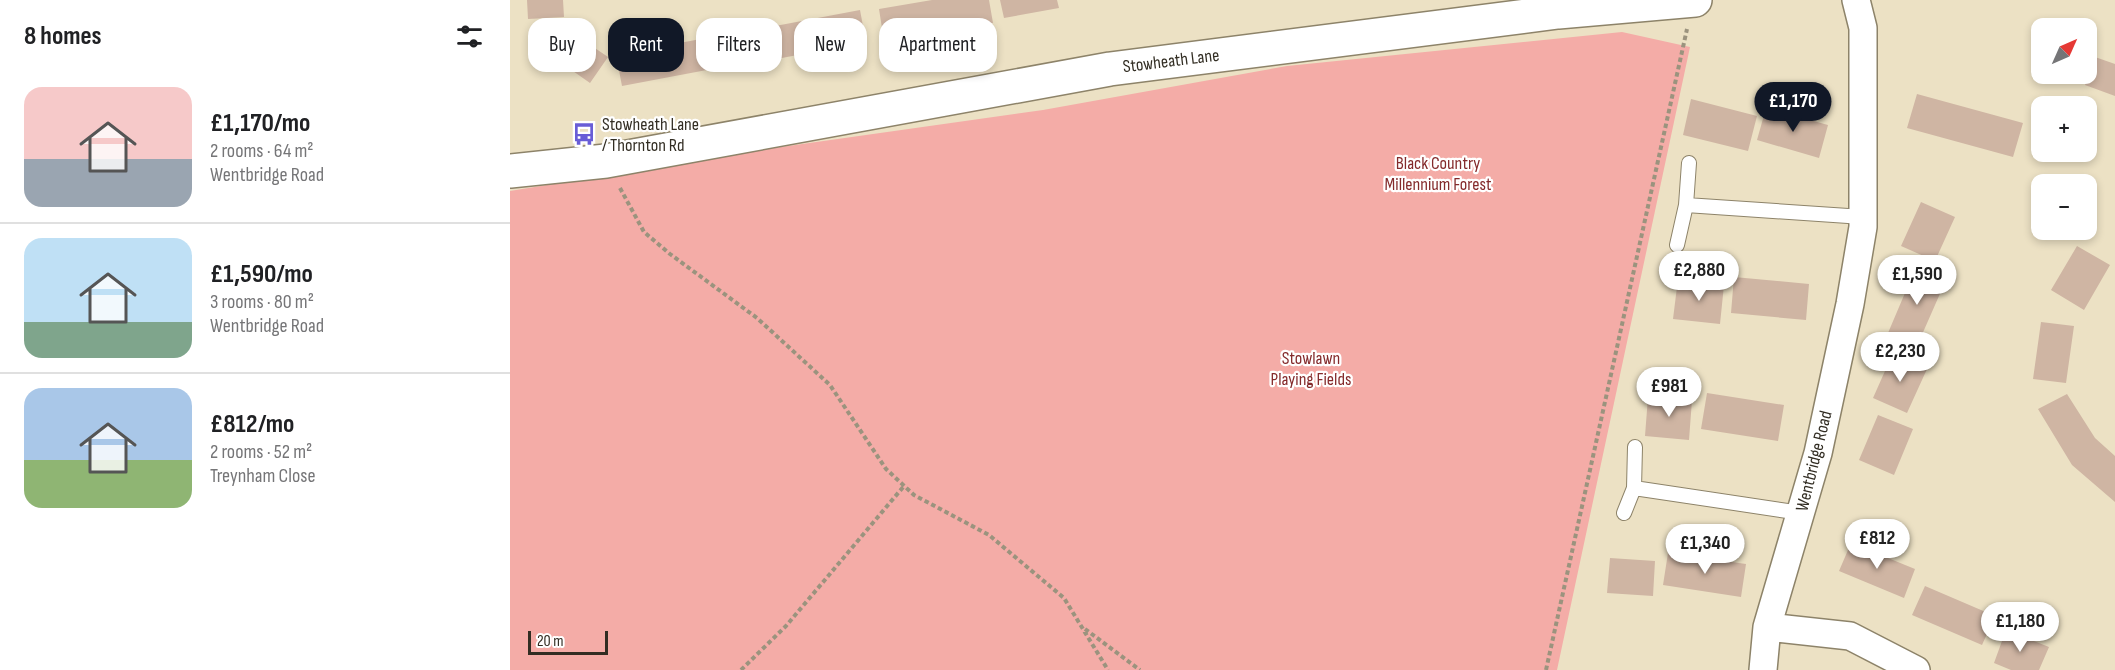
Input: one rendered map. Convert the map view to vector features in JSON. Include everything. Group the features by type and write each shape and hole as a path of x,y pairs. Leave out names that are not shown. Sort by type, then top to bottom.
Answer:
{"street":[{"name":"Stowheath Lane","path":"510,171 606,161 1110,69 1558,12 1694,0"},
{"name":"Wentbridge Road","path":"1763,670 1767,627 1818,453 1850,304 1863,217 1863,28 1856,0"},
{"path":"1767,627 1850,636 1916,670"}],"lane":[{"path":"1677,245 1686,205 1689,163"},
{"path":"1686,205 1863,217"},
{"path":"1624,513 1634,488 1635,447"},
{"path":"1634,488 1801,513"}],"path":[{"path":"1546,670 1694,0"},
{"path":"606,161 644,232 757,318 830,385 886,470 914,495 989,536 1064,598 1108,670"},
{"path":"741,670 786,626 904,486"},
{"path":"1082,627 1140,670"}],"green space":[{"name":"Stowlawn Playing Fields","path":"1622,32 1690,47 1557,670 510,670 510,191 774,148 1043,110 1287,66"}],"building":[{"path":"527,0 563,0 564,17 528,19"},
{"path":"932,0 989,0 992,18 880,18 879,9"},
{"path":"1000,0 1057,0 1059,8 1004,18"},
{"path":"860,10 862,18 818,18"},
{"path":"794,22 794,56 782,58 782,25"},
{"path":"696,40 696,72 622,86 619,72 684,72 684,42"},
{"path":"596,49 608,57 590,83 574,72 596,72"},
{"path":"2097,58 2115,64 2115,96 2085,85 2097,84"},
{"path":"1917,94 2023,123 2013,157 1907,128"},
{"path":"1691,99 1757,116 1748,151 1683,135"},
{"path":"1766,108 1828,125 1819,158 1757,140"},
{"path":"1921,202 1955,217 1935,261 1901,246"},
{"path":"2077,246 2110,265 2084,310 2051,290"},
{"path":"1916,267 1946,280 1917,346 1888,333"},
{"path":"1734,277 1809,284 1806,320 1731,313"},
{"path":"1678,279 1724,285 1720,324 1673,319"},
{"path":"2041,322 2074,326 2066,383 2033,379"},
{"path":"1893,353 1927,369 1907,413 1873,398"},
{"path":"1707,393 1784,405 1778,441 1701,429"},
{"path":"2067,394 2095,438 2115,456 2115,502 2072,465 2038,409"},
{"path":"1648,397 1692,400 1689,440 1645,436"},
{"path":"1878,415 1913,429 1894,475 1859,460"},
{"path":"1851,543 1915,569 1904,598 1839,571"},
{"path":"1668,553 1746,564 1741,597 1663,585"},
{"path":"1610,558 1655,561 1653,596 1607,593"},
{"path":"1925,586 1995,616 1982,645 1912,615"},
{"path":"2006,630 2049,647 2039,670 2011,670 1994,663"}],"place":[{"name":"Stowheath Lane / Thornton Rd","path":"584,134"}],"park label":[{"name":"Black Country Millennium Forest","path":"1438,174"}]}
